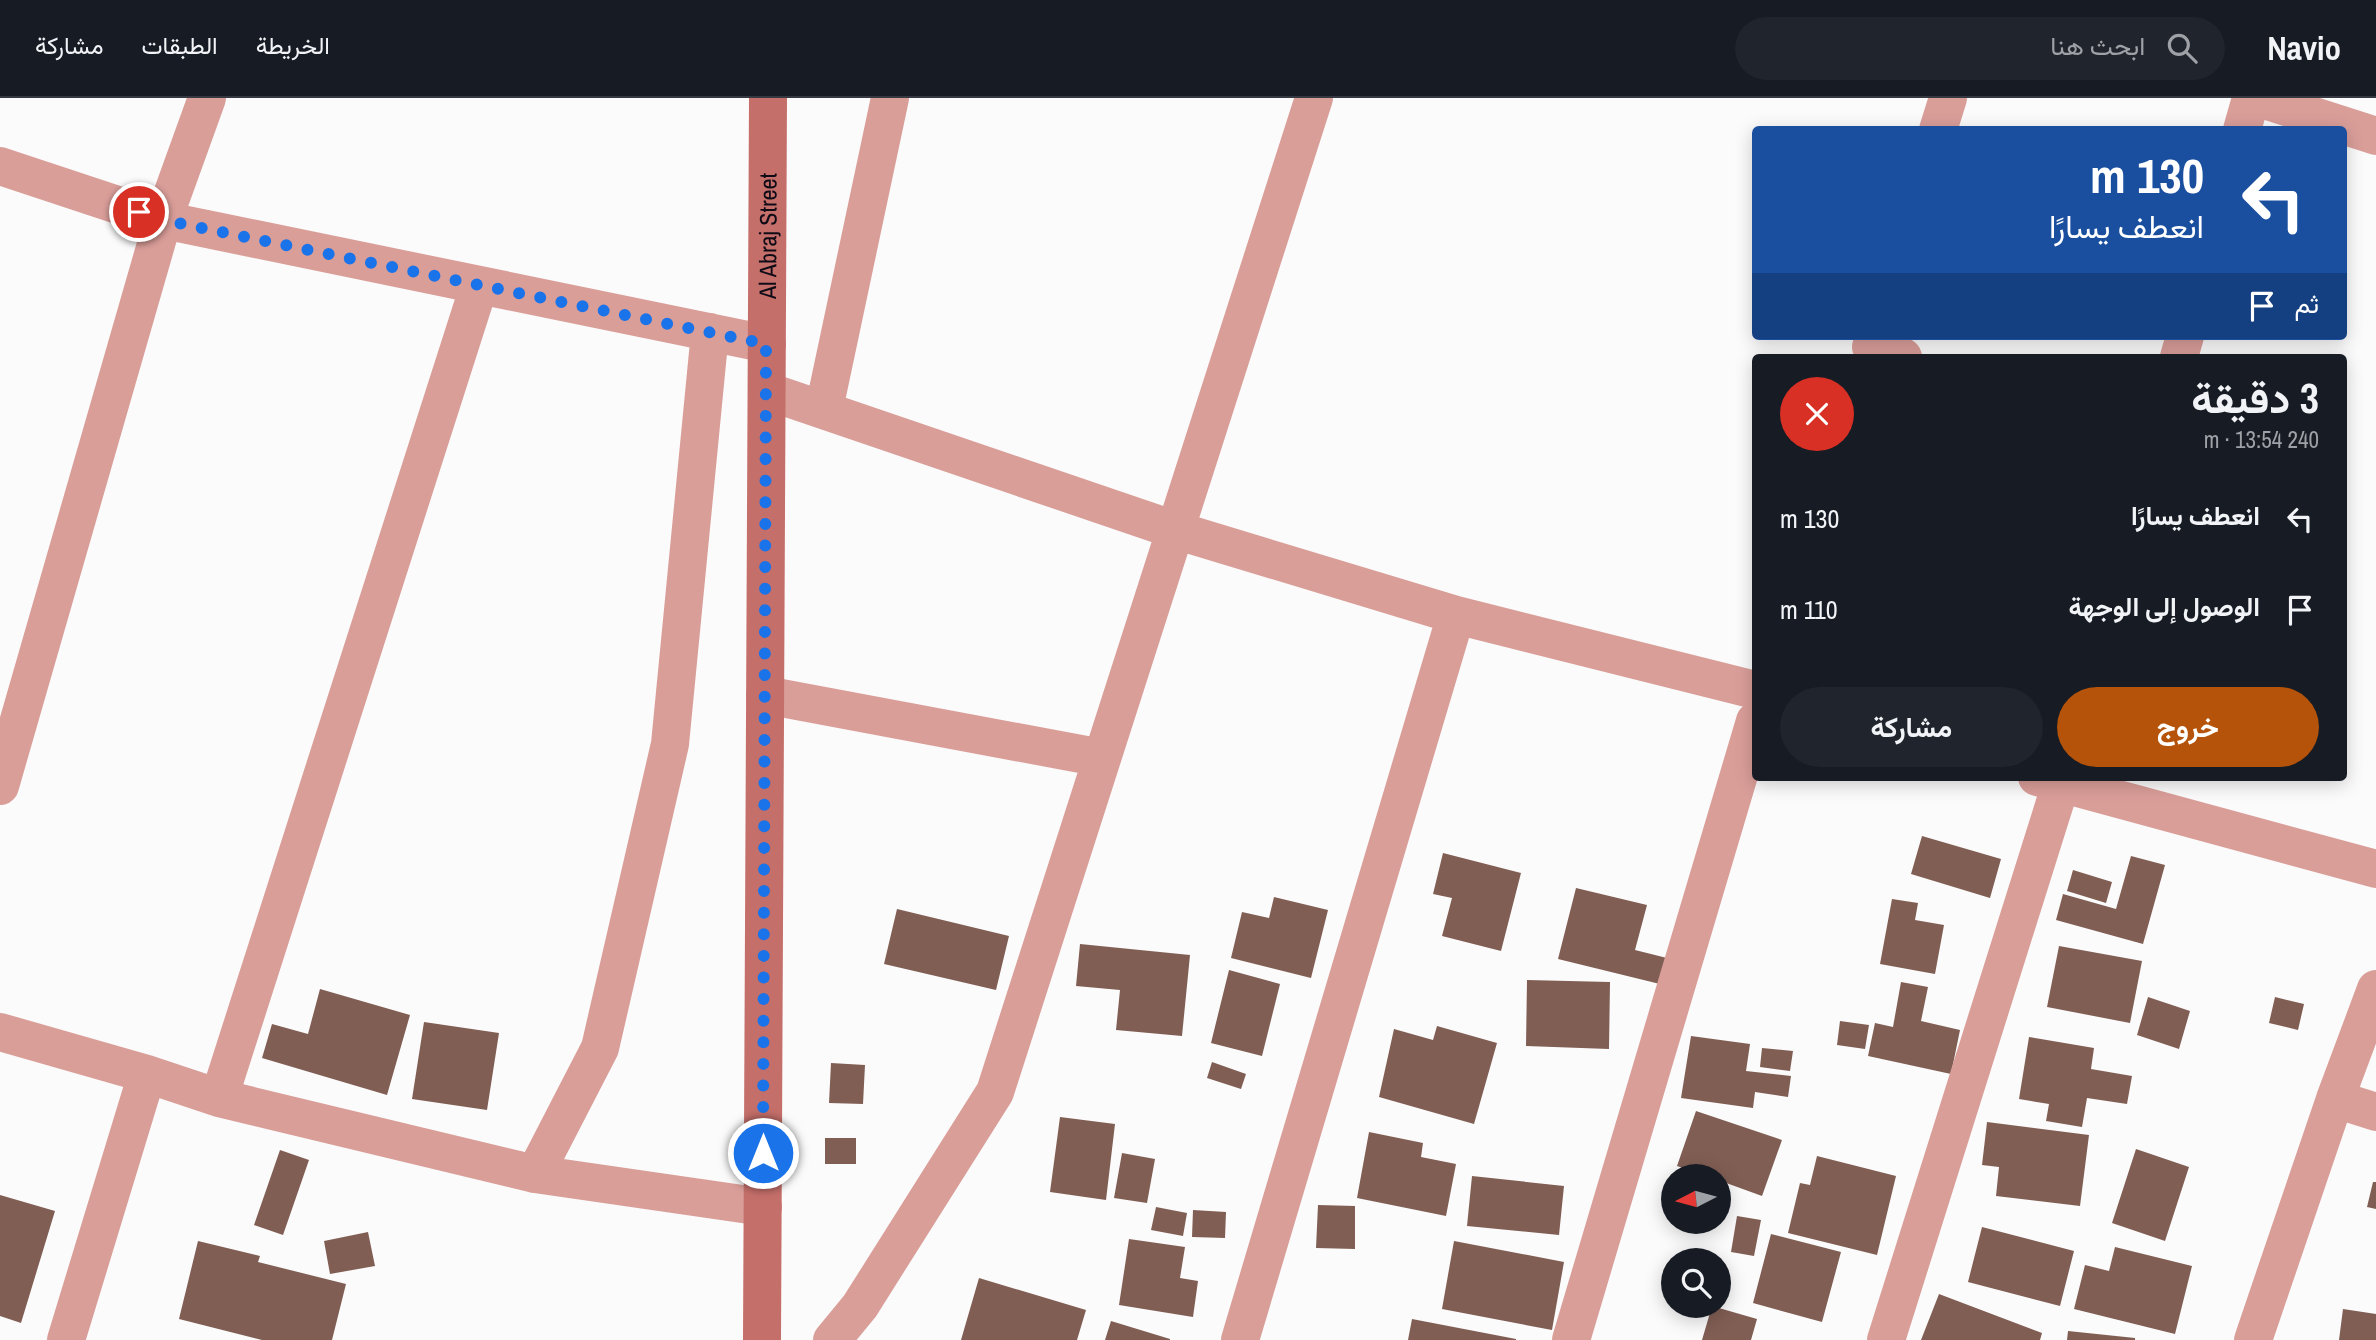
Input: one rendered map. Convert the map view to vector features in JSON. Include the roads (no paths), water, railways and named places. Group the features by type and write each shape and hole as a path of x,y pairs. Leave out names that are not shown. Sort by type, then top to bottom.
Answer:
{"street":[{"path":"0,786 163,220 207,98"},
{"name":"Al Abraj Street","path":"762,1340 768,98"},
{"path":"824,408 890,98"},
{"path":"832,1340 860,1306 995,1092 1314,98"},
{"path":"1939,126 1948,98"},
{"path":"2243,126 2251,98"},
{"path":"2258,98 2345,126"},
{"path":"2347,127 2376,136"},
{"path":"0,166 163,220 766,344"},
{"path":"219,1098 479,286"},
{"path":"535,1174 600,1048 670,744 710,332"},
{"path":"767,391 824,408 1175,530 1456,615 1752,689"},
{"path":"1240,1340 1456,615"},
{"path":"765,695 1102,758"},
{"path":"1571,1340 1752,731"},
{"path":"1886,1340 2053,781"},
{"path":"2057,781 2376,869"},
{"path":"2253,1340 2335,1099 2376,989"},
{"path":"0,1032 147,1074 219,1098 535,1174 763,1208"},
{"path":"66,1340 147,1074"},
{"path":"2335,1099 2376,1112"}]}
